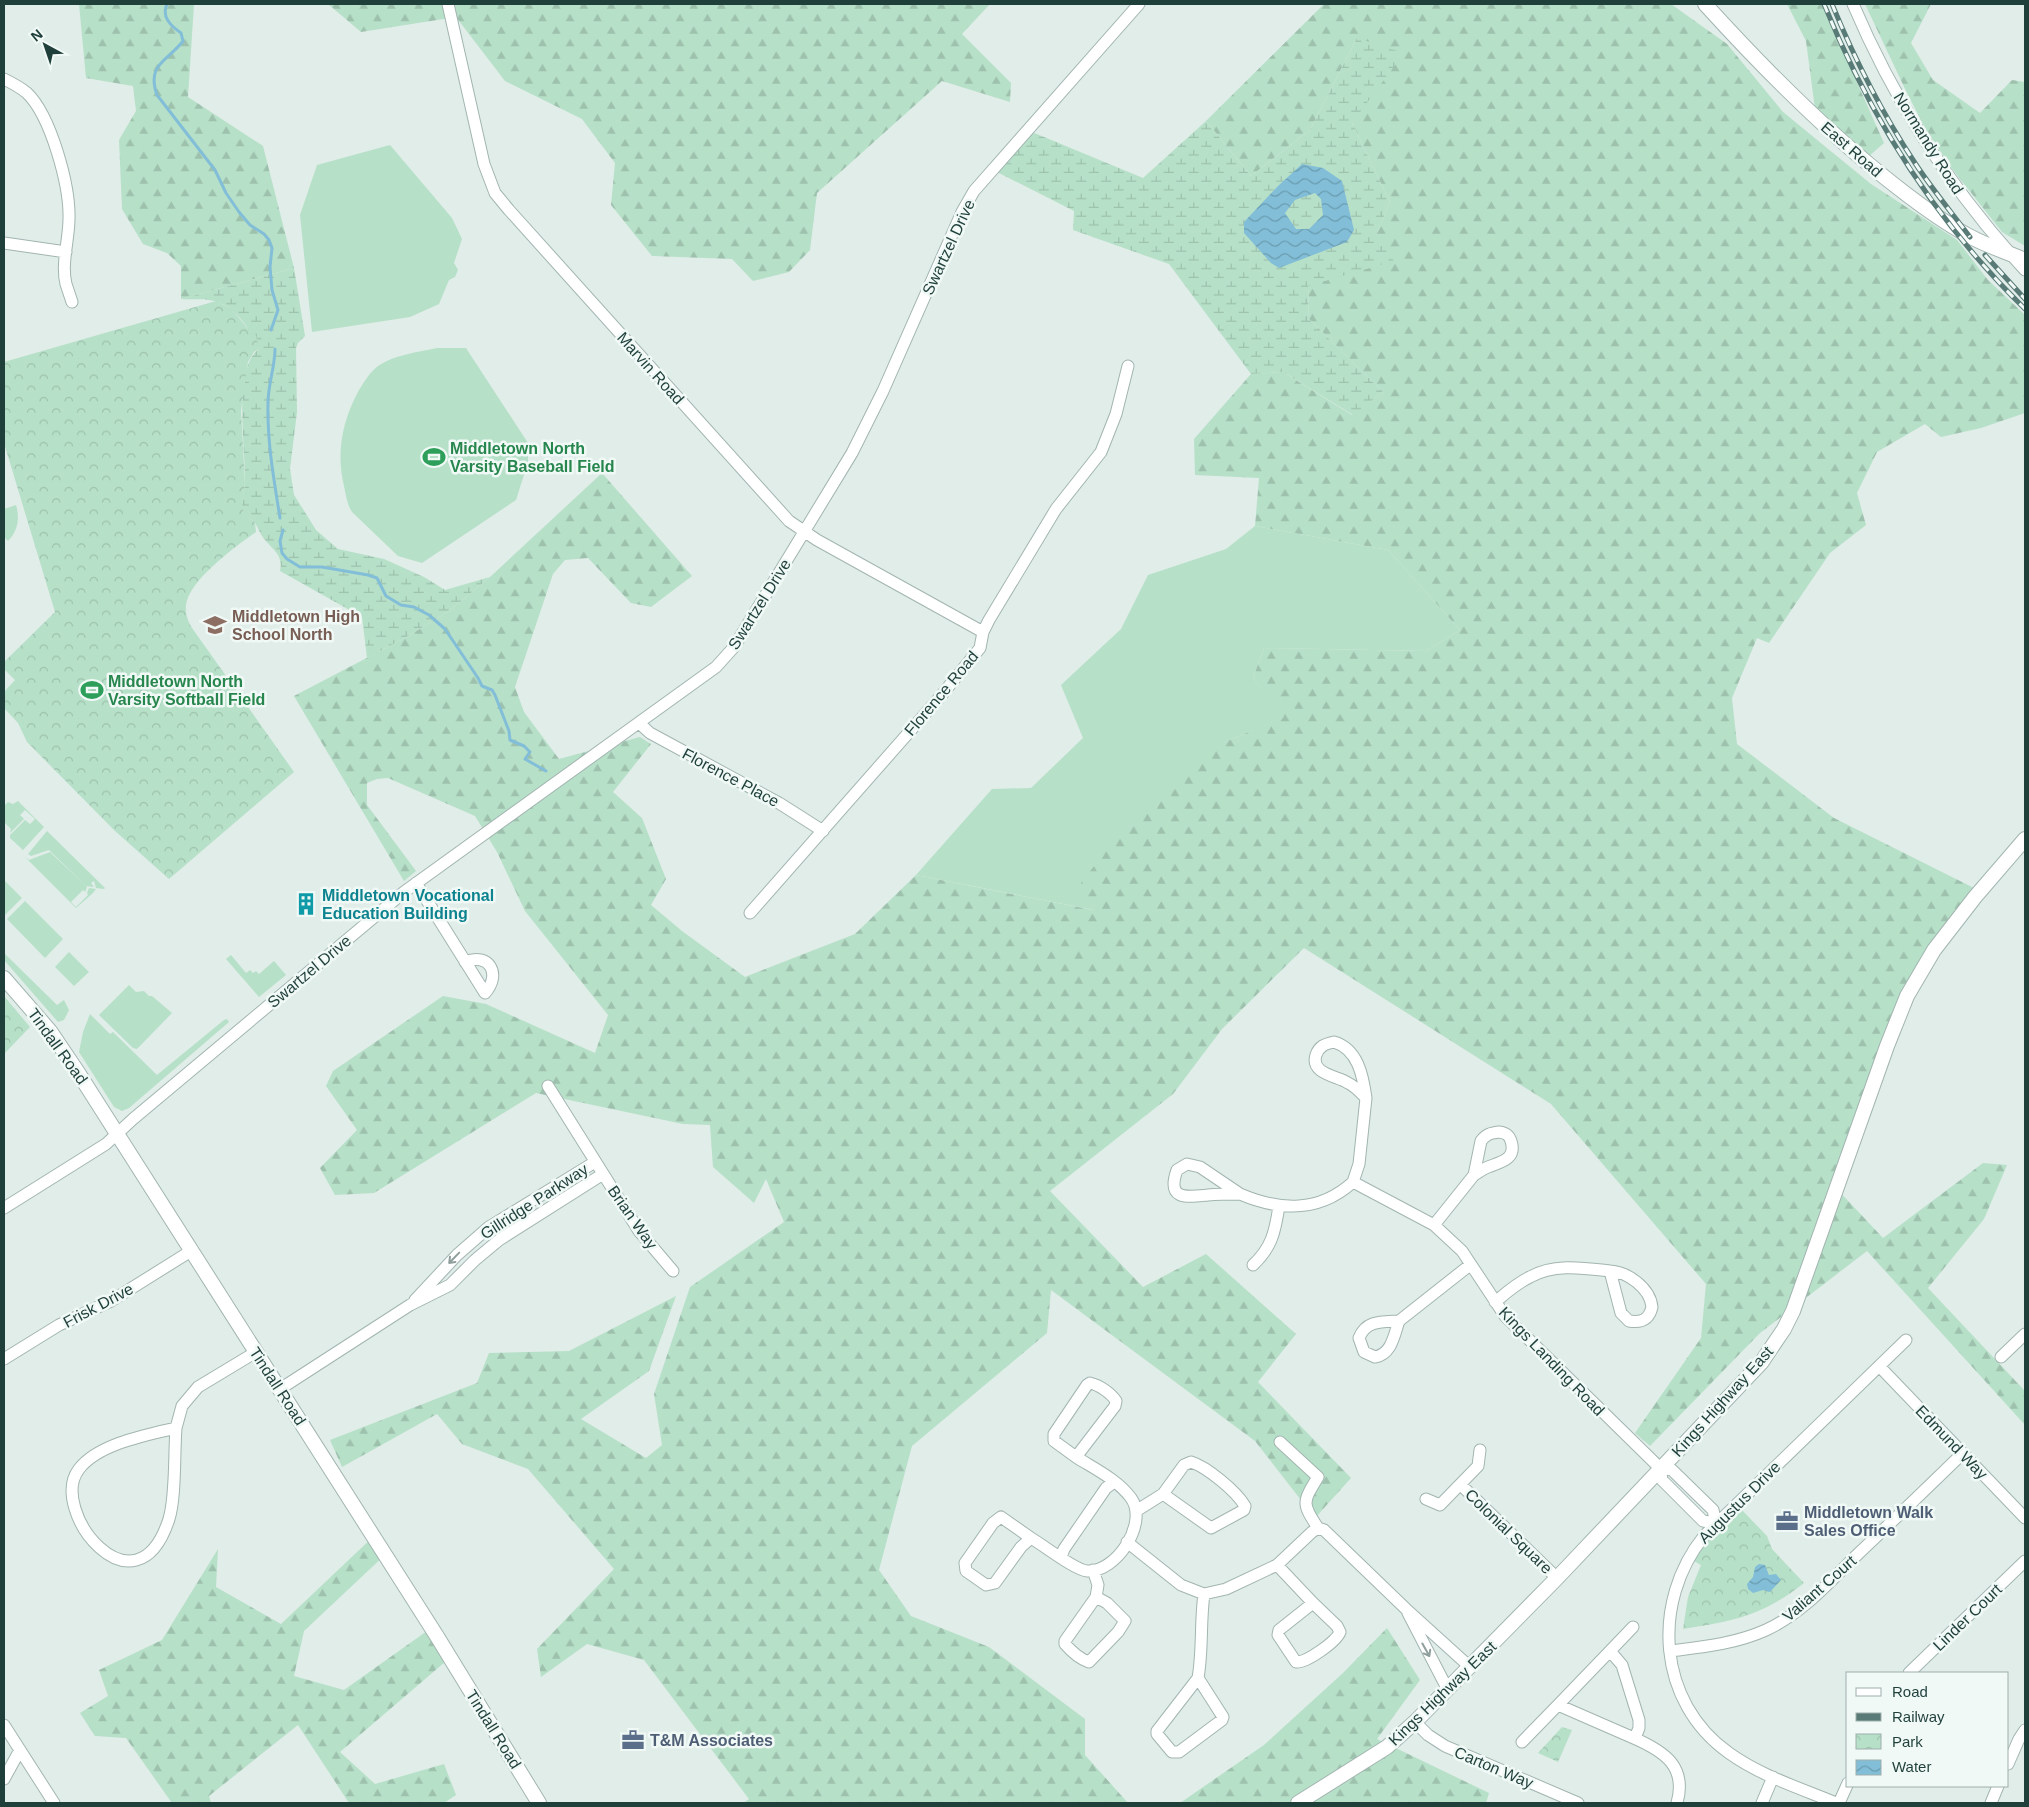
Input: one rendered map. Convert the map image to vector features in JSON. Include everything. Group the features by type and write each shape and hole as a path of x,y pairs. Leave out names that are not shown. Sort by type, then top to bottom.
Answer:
{"street":[{"name":"Marvin Road","path":"448,4 484,164 495,193 789,521 983,632"},
{"name":"Swartzel Drive","path":"4,1208 106,1144 416,883 639,723 726,658 852,453 962,212 974,191 1139,4"},
{"name":"East Road","path":"1705,4 1761,63 1858,156 1937,217 1970,237 2025,260"},
{"name":"Normandy Road","path":"1853,4 1879,60 1927,145 1951,182 1987,228 2025,270"},
{"path":"4,79 26,92 34,101 53,142 62,170 68,195 70,217 66,252 66,282 72,302"},
{"path":"4,243 66,252"},
{"name":"Florence Road","path":"750,913 940,697 980,648 983,632 989,620 1056,509 1101,452 1116,414 1128,366"},
{"name":"Florence Place","path":"639,723 650,733 779,803 823,830"},
{"name":"Kings Highway East","path":"1298,1803 1373,1757 1416,1722 1557,1578 1761,1363 1784,1328 1804,1284 1887,1046 1907,996 1934,950 1975,896 2025,839"},
{"path":"416,883 465,962"},
{"name":"Tindall Road","path":"4,978 60,1044 438,1638 540,1803"},
{"path":"1240,1194 1185,1197 1176,1190 1174,1179 1177,1170 1182,1166 1194,1165 1212,1174 1240,1194 1258,1202 1279,1206 1295,1206 1320,1202 1340,1194 1353,1182 1359,1164 1366,1098 1363,1073 1349,1052 1339,1044 1334,1042 1319,1048 1315,1059 1316,1065 1320,1070 1348,1083 1366,1098"},
{"name":"Brian Way","path":"548,1086 639,1230 673,1271"},
{"name":"Gillridge Parkway","path":"410,1305 473,1240 524,1205 595,1162"},
{"name":"Gillridge Parkway","path":"280,1389 410,1305 450,1285 499,1240 603,1174"},
{"path":"1434,1225 1474,1175"},
{"name":"Kings Landing Road","path":"1353,1182 1434,1225 1462,1251 1470,1266 1505,1316 1660,1468 1672,1470 1713,1510 1716,1523"},
{"path":"524,1205 533,1218"},
{"path":"1253,1265 1268,1250 1279,1206"},
{"path":"473,1240 484,1253"},
{"name":"Frisk Drive","path":"4,1359 59,1325 110,1301 192,1251"},
{"path":"1399,1321 1470,1266"},
{"path":"1495,1302 1521,1282 1541,1271 1573,1268 1610,1271 1620,1272 1630,1278 1649,1295 1652,1308 1651,1313 1642,1322 1629,1322 1621,1314 1610,1271"},
{"path":"2001,1357 2025,1334"},
{"name":"Augustus Drive","path":"1838,1803 1773,1777 1728,1752 1704,1730 1690,1711 1680,1692 1672,1667 1669,1626 1676,1586 1691,1553 1716,1523 1906,1340"},
{"path":"176,1428 126,1442 102,1452 84,1463 75,1475 71,1494 78,1516 90,1537 100,1549 115,1559 130,1562 146,1555 166,1528 171,1506 176,1428 179,1411 192,1393 206,1382 256,1352"},
{"name":"Edmund Way","path":"1879,1366 2025,1518"},
{"path":"1031,1538 1021,1547 991,1585 982,1583 966,1571 965,1563 998,1518 1001,1518 1086,1571 1103,1569 1112,1563 1133,1533 1136,1523 1136,1511 1132,1500 1114,1482 1076,1457 1054,1441 1054,1434 1087,1385 1095,1384 1114,1398 1116,1401 1115,1406 1076,1457"},
{"path":"1280,1442 1318,1477 1306,1497 1305,1504 1318,1528 1324,1530 1342,1546 1406,1609 1470,1667"},
{"path":"1426,1500 1440,1505 1462,1485 1478,1466 1480,1450"},
{"name":"Valiant Court","path":"1670,1651 1739,1640 1765,1630 1787,1618 1818,1593 1963,1453"},
{"path":"1136,1511 1163,1494 1184,1466 1191,1462 1234,1491 1245,1506 1244,1510 1233,1518 1211,1528 1163,1494"},
{"path":"1061,1557 1064,1549 1106,1488 1114,1482"},
{"name":"Colonial Square","path":"1462,1485 1557,1578"},
{"path":"1127,1542 1181,1586 1204,1594 1226,1589 1277,1565 1318,1528"},
{"name":"Linder Court","path":"1909,1672 2025,1561"},
{"path":"1277,1565 1337,1626 1340,1632 1339,1636 1326,1647 1302,1663 1296,1662 1278,1638 1279,1630 1314,1603"},
{"path":"1093,1570 1098,1585 1096,1597 1065,1640 1065,1644 1070,1649 1089,1662 1118,1632 1125,1621 1107,1603 1096,1597"},
{"path":"1198,1678 1223,1717 1222,1720 1179,1752 1172,1752 1157,1734 1157,1730 1198,1678 1201,1661 1204,1594"},
{"path":"1406,1609 1448,1690"},
{"path":"1522,1742 1633,1627"},
{"path":"1610,1651 1622,1665 1639,1720 1635,1738"},
{"path":"1558,1705 1661,1751 1671,1761 1676,1770 1679,1782 1677,1803"},
{"name":"Carton Way","path":"1416,1722 1428,1735 1445,1746 1578,1803"},
{"path":"4,1725 54,1803"},
{"path":"2009,1762 2025,1730"},
{"path":"4,1779 20,1750"},
{"path":"1762,1803 1773,1777"},
{"path":"1838,1803 1846,1787"},
{"path":"1991,1803 1998,1787"}],"green space":[{"path":"79,4 194,4 188,97 263,146 294,268 181,299 181,266 167,253 143,244 122,209 119,140 136,111 133,86 86,78"},
{"path":"328,4 990,4 962,34 1011,83 1010,102 942,81 817,193 810,250 789,272 753,281 732,259 652,256 611,205 615,163 582,119 505,81 456,17 361,32"},
{"path":"1324,4 1671,4 1727,44 1783,112 1871,184 1957,240 1988,280 2025,315 2025,413 1981,428 1941,437 1925,424 1877,452 1857,493 1866,525 1830,553 1769,643 1757,638 1732,698 1737,744 1834,818 1978,890 1918,983 1835,1187 1883,1238 1983,1163 2007,1165 1984,1219 1928,1288 2025,1391 2025,1425 1867,1251 1760,1333 1650,1446 1635,1433 1701,1338 1706,1284 1551,1104 1304,948 1222,1029 1173,1094 1050,1191 1143,1287 1206,1254 1296,1334 1258,1382 1351,1478 1315,1518 1255,1441 1051,1290 1047,1333 912,1446 879,1570 911,1616 989,1647 1085,1719 1085,1755 1128,1803 743,1803 749,1799 644,1660 587,1644 541,1677 537,1649 614,1569 528,1469 462,1444 437,1414 342,1467 330,1440 477,1383 489,1353 569,1351 676,1296 649,1371 581,1419 646,1458 662,1445 654,1394 690,1287 784,1222 766,1179 754,1203 713,1167 710,1125 683,1124 536,1093 374,1193 335,1195 320,1168 357,1130 326,1086 333,1071 443,996 486,1004 595,1053 608,1015 525,911 497,852 475,816 388,778 377,779 367,783 367,805 416,871 404,881 294,696 403,639 449,611 490,577 602,473 692,576 651,607 631,603 588,558 565,560 553,574 515,687 524,712 559,759 640,737 651,744 613,792 642,818 666,879 651,905 682,931 745,977 855,934 916,875 1093,910 1081,883 1125,826 1225,742 1284,717 1253,678 1264,648 1426,651 1460,630 1388,550 1255,526 1259,478 1195,475 1194,439 1251,374 1283,372 1352,415 1383,392 1309,319 1308,286 1376,235 1390,202 1352,123 1357,38 1310,130 1251,176 1206,121"},
{"path":"1787,4 1822,4 1884,143 1868,157 1815,109 1806,41"},
{"path":"1865,4 1931,4 1911,43 1933,80 1980,113 2012,80 2025,82 2025,246 2002,232 1953,170 1925,128"},
{"path":"1357,38 1404,53 1352,123 1390,202 1376,235 1394,261 1308,286 1309,319 1383,392 1353,415 1283,372 1251,374 1169,264 1073,230 1074,211 997,172 1032,132 1143,178 1206,121 1251,176 1310,130"},
{"path":"390,145 452,218 462,239 454,263 458,270 455,277 449,280 439,304 410,317 312,332 300,215 317,165"},
{"path":"294,268 305,336 296,348 297,412 290,469 294,495 316,530 338,549 384,559 424,577 445,590 490,577 449,611 367,658 362,617 280,571 280,560 276,552 262,536 255,523 244,512 242,501 245,482 243,391 251,359 259,349 247,327 231,309 209,300 181,299"},
{"path":"216,301 232,309 252,334 256,335 259,349 254,352 248,362 241,411 245,483 242,503 243,510 255,523 256,532 215,564 195,585 189,595 186,614 192,628 294,772 169,879 114,830 27,742 18,723 4,708 4,692 15,680 4,669 4,662 55,612 4,443 4,362"},
{"name":"Middletown North Varsity Baseball Field","path":"437,348 466,348 528,443 528,462 516,500 422,563 398,556 352,512 347,499 342,474 341,449 348,413 359,390 372,371 391,359"},
{"path":"16,505 17,524 14,533 8,541 4,537 4,509"},
{"path":"1255,526 1388,550 1460,630 1426,651 1264,648 1253,678 1285,717 1225,742 1094,910 916,875 992,789 1031,788 1083,738 1061,685 1121,629 1148,575 1226,549"},
{"path":"18,801 44,827 23,850 10,838 10,835 25,820 30,824 35,819 25,810 20,815 24,819 10,833 11,829 4,822 4,806 8,802 13,804"},
{"path":"47,831 104,889 96,888 94,881 91,883 94,887 86,886 49,850 31,856 28,854"},
{"path":"50,852 87,887 85,892 83,890 71,902 76,907 88,895 89,888 96,889 76,908 25,857 29,860"},
{"path":"4,880 22,898 4,916"},
{"path":"25,901 63,939 45,958 7,919"},
{"path":"69,952 89,972 74,986 55,967"},
{"path":"4,953 57,1005 64,1000 69,1010 64,1020 58,1022 4,960"},
{"path":"231,955 246,973 250,970 253,973 256,971 259,974 274,961 286,975 259,997 226,959"},
{"path":"129,985 136,992 144,991 149,996 152,996 172,1013 137,1049 133,1048 99,1015"},
{"path":"4,996 30,1027 4,1054"},
{"path":"90,1014 110,1034 113,1032 157,1075 224,1020 227,1019 229,1022 129,1108 122,1111 114,1107 79,1052 83,1032"},
{"path":"1740,1508 1767,1536 1772,1549 1804,1583 1775,1603 1761,1610 1733,1620 1683,1629 1688,1597 1701,1565 1694,1561 1706,1543"},
{"path":"375,1535 387,1553 304,1631 294,1676 344,1690 434,1626 452,1656 340,1752 375,1784 444,1764 456,1795 444,1803 349,1803 298,1725 209,1796 211,1803 172,1803 126,1738 95,1736 80,1713 108,1696 99,1670 162,1640 218,1549 216,1587 281,1624"},
{"path":"1387,1628 1420,1680 1377,1739 1489,1793 1486,1803 1180,1803 1264,1745 1343,1673"},
{"path":"1562,1727 1572,1730 1558,1762 1538,1753"}],"water":[{"path":"1302,164 1323,168 1342,181 1354,230 1347,242 1279,268 1271,263 1244,233 1244,222","holes":["1315,193 1321,199 1323,215 1309,229 1296,229 1285,213 1295,200"]},
{"path":"1759,1564 1765,1565 1769,1575 1776,1574 1781,1580 1770,1592 1763,1590 1753,1593 1748,1589 1747,1584 1753,1577 1755,1567"}],"waterway":[{"path":"167,4 165,9 166,17 181,33 183,41 156,70 154,85 157,95 215,170 226,193 239,212 250,225 264,234 269,240 272,248 270,267 272,290 278,310 271,330"},
{"path":"275,349 268,396 268,418 271,461 280,518"},
{"path":"283,530 280,541 282,553 287,559 300,567 322,567 377,578 386,596 401,605 414,607 429,615 445,629 482,686 492,690 495,695 509,731 510,740 524,746 530,752 525,759 546,771"}],"railway":[{"path":"1824,4 1862,87 1909,167 1963,241 2025,309"},
{"path":"1832,4 1860,66 1891,125 1935,192 1970,237"},
{"path":"1985,255 2025,299"}],"place":[{"name":"Middletown North Varsity Baseball Field","path":"434,457"},
{"name":"Middletown High School North","path":"215,625"},
{"name":"Middletown North Varsity Softball Field","path":"92,690"},
{"name":"Middletown Vocational Education Building","path":"306,904"},
{"name":"Middletown Walk Sales Office","path":"1787,1521"},
{"name":"T&M Associates","path":"633,1740"}]}
